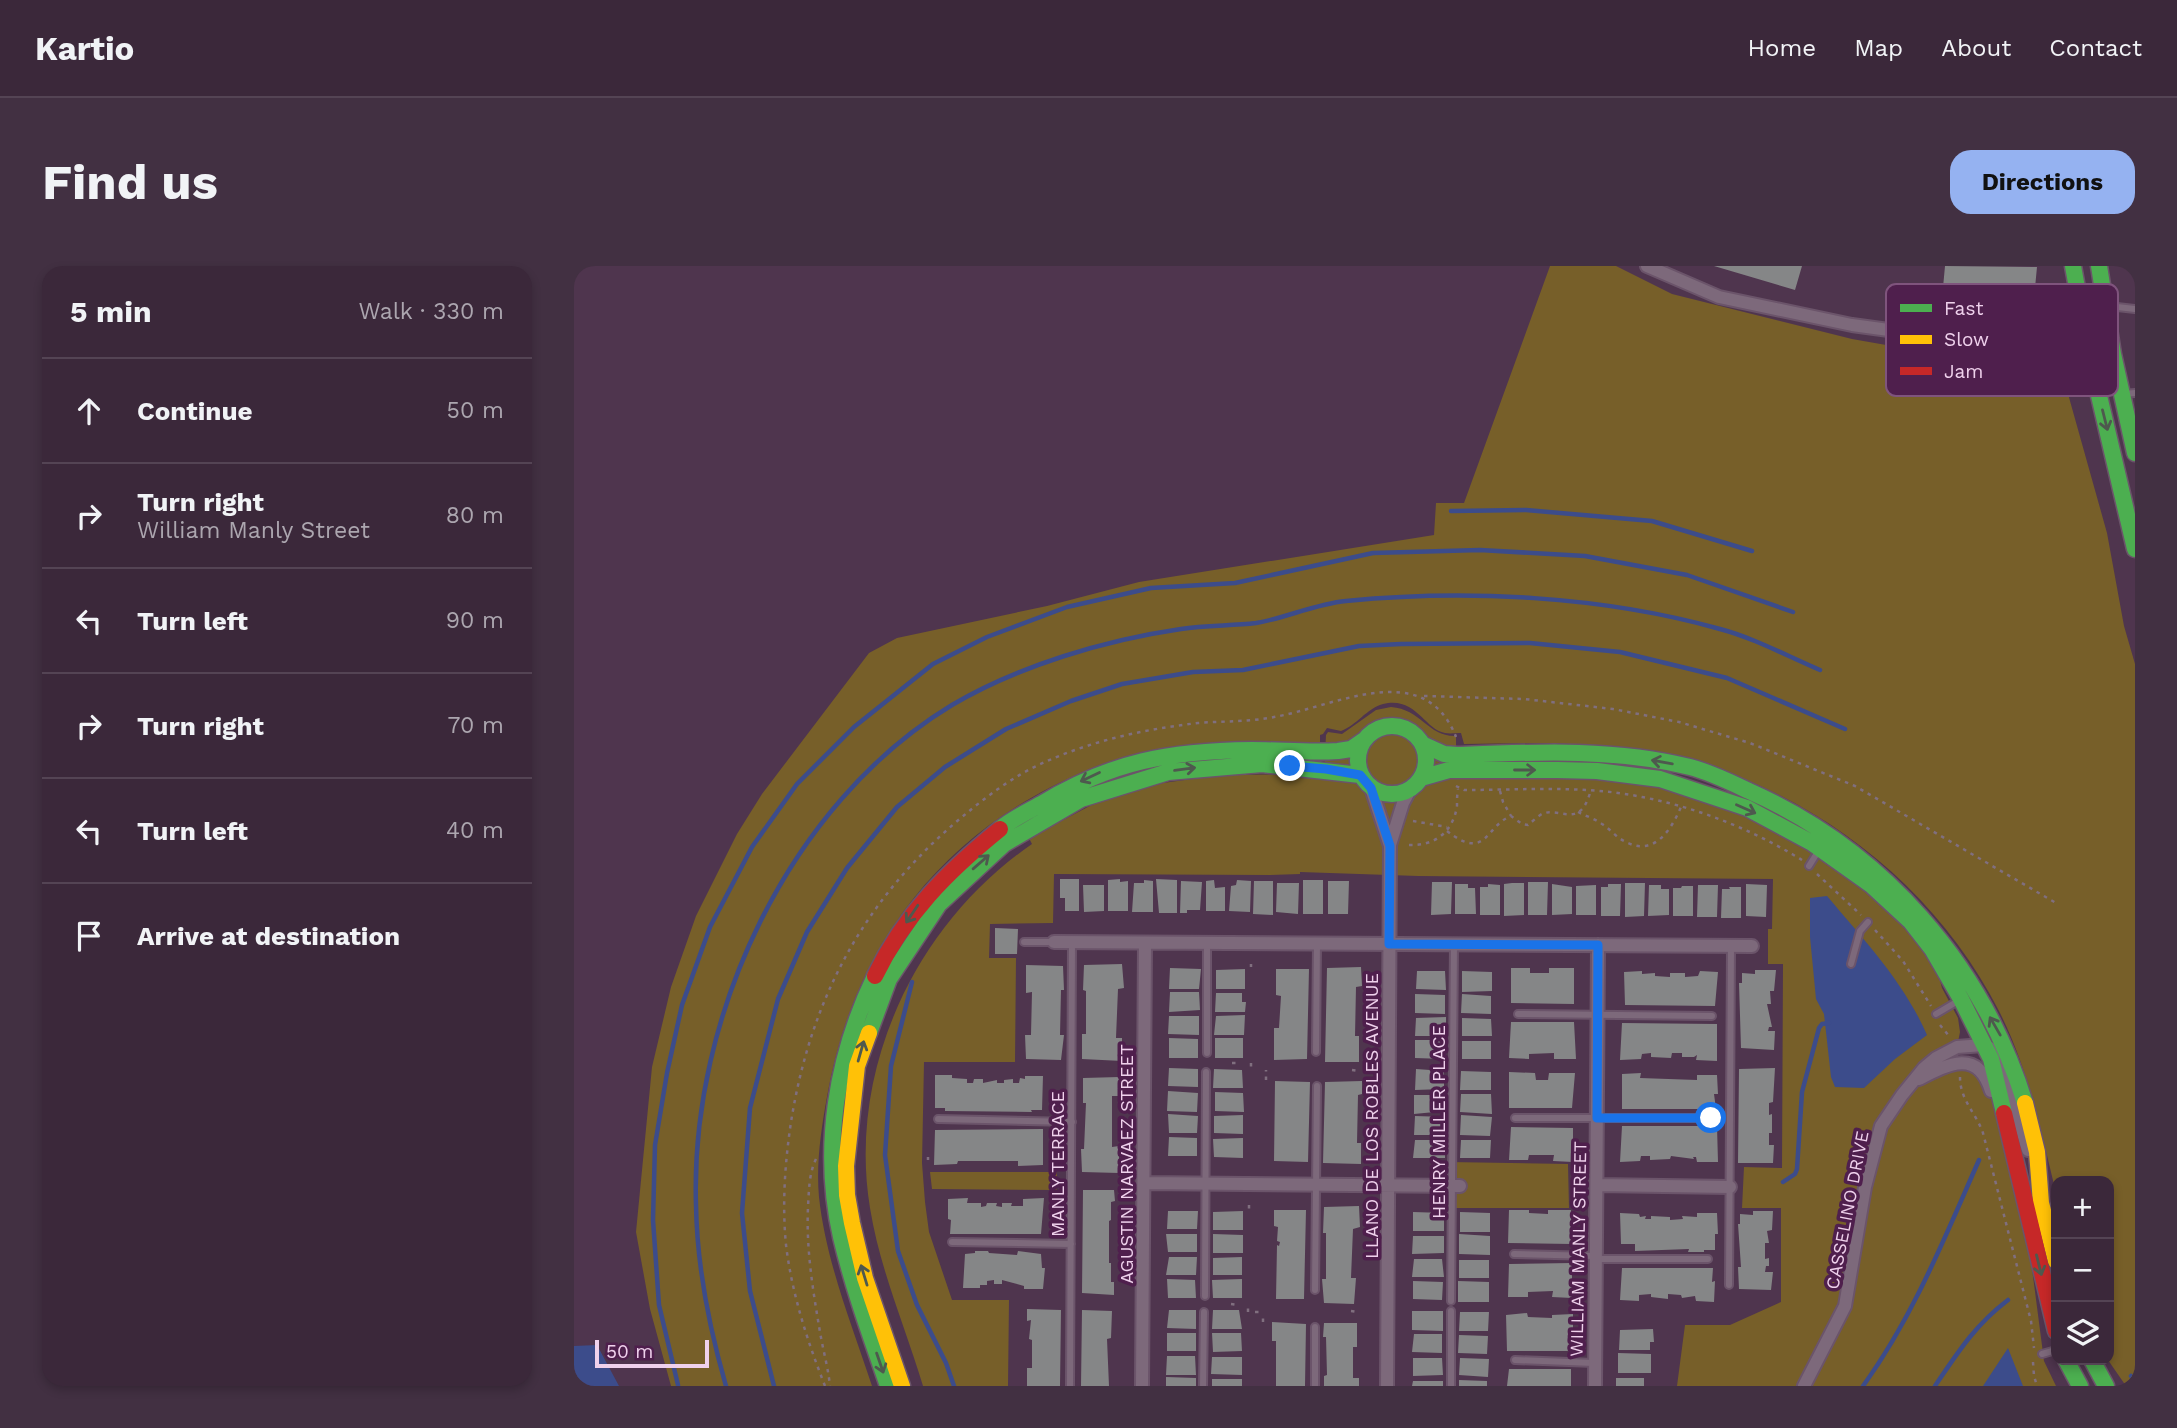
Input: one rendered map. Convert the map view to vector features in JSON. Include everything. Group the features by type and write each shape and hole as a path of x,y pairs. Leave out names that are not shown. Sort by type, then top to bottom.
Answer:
{"street":[{"path":"1647,266 1719,297 1886,330"},
{"path":"2073,266 2076,284"},
{"path":"2099,266 2102,284"},
{"path":"2118,368 2128,394 2135,453"},
{"path":"2099,396 2135,549"},
{"path":"902,1386 855,1244 834,1110 841,1063 864,996 918,905 948,871 1013,817 1097,774 1160,756 1217,751 1326,752 1350,749 1377,729 1395,725 1413,732 1422,744 1426,761 1416,783"},
{"path":"1364,740 1357,756 1360,775 1371,788 1392,794 1449,770 1597,771 1660,779 1747,808 1820,849 1871,885 1911,922 1932,949 1991,1059 2051,1311"},
{"path":"1422,744 1444,754 1609,754 1690,767 1755,792 1797,813 1836,838 1889,883 1934,930 1969,981 2001,1036 2015,1072 2038,1164 2038,1185"},
{"path":"888,1386 846,1265 835,1209 840,1142 861,1052 875,1009 922,925 951,890 1010,838 1090,794 1165,772 1223,765 1326,769 1360,775"},
{"name":"LLANO DE LOS ROBLES AVENUE","path":"1387,1386 1390,846 1403,803 1416,783"},
{"name":"LLANO DE LOS ROBLES AVENUE","path":"1371,788 1390,846"},
{"path":"1054,942 1752,946"},
{"name":"AGUSTIN NARVAEZ STREET","path":"1142,1386 1145,943"},
{"name":"WILLIAM MANLY STREET","path":"1595,1386 1598,945"},
{"path":"1983,1045 1990,1048 2002,1065 2016,1105 2051,1240"},
{"name":"CASSELINO DRIVE","path":"1804,1386 1845,1306 1866,1187 1881,1126 1912,1082 1936,1058 1957,1048 1983,1045"},
{"path":"1912,1082 1942,1066 1969,1063 1978,1068 1987,1078 2012,1176 2023,1199"},
{"path":"1144,1183 1456,1186"},
{"path":"1597,1185 1730,1187"},
{"path":"2069,1365 2080,1386"},
{"path":"2095,1365 2106,1386"}],"lane":[{"path":"1809,866 1820,849"},
{"path":"1851,964 1860,931 1868,922"},
{"path":"1024,942 1054,942"},
{"name":"MANLY TERRACE","path":"1070,1386 1072,942"},
{"path":"1316,1052 1317,943"},
{"name":"HENRY MILLER PLACE","path":"1451,1301 1456,1186 1454,943"},
{"path":"1207,944 1207,1053"},
{"path":"1730,1284 1731,947"},
{"path":"1936,1014 1961,999"},
{"path":"1517,1014 1712,1016"},
{"path":"1205,1296 1206,1072"},
{"path":"1314,1290 1317,1086"},
{"path":"1516,1118 1711,1118"},
{"path":"938,1119 1072,1122"},
{"path":"952,1242 1070,1244"},
{"path":"1514,1254 1709,1259"},
{"path":"1451,1311 1451,1386"},
{"path":"1203,1386 1204,1312"},
{"path":"1315,1327 1315,1386"},
{"path":"2042,1354 2051,1351"},
{"path":"1515,1360 1594,1363"}],"path":[{"path":"825,1386 792,1288 784,1198 786,1150 797,1082 818,1017 853,941 894,883 938,838 981,802 1041,764 1070,751 1120,736 1178,726 1283,716 1367,693 1398,692 1421,696 1524,699 1614,709 1679,722 1749,743 1855,786 2056,903"},
{"path":"1421,696 1442,713 1457,740"},
{"path":"1409,845 1426,844 1448,830 1454,820 1458,789 1456,781"},
{"path":"1458,789 1590,792 1641,797 1681,807 1743,829 1809,866 1868,922 1903,961 1945,1032 1954,1039"},
{"path":"1500,790 1511,816 1528,825 1543,814 1571,815 1578,812 1585,805 1590,792"},
{"path":"1578,812 1604,825 1623,841 1643,845 1662,839 1668,833 1681,807"},
{"path":"1409,821 1440,825 1466,842 1477,842 1487,839 1502,819 1511,816"},
{"path":"1440,825 1442,835"},
{"path":"1232,1063 1239,1063"},
{"path":"1251,1063 1251,1070"},
{"path":"1266,1070 1266,1080"},
{"path":"1352,1070 1360,1071"},
{"path":"1960,1073 1963,1098 1983,1133 2031,1321 2037,1386"},
{"path":"830,1386 811,1270 808,1214 812,1168 822,1152 840,1142"},
{"path":"1231,1304 1239,1305"},
{"path":"1351,1311 1358,1312"},
{"path":"1255,1312 1260,1312"},
{"path":"1263,1316 1263,1322"}],"shaded area":[{"path":"1550,266 1616,266 1672,294 1886,345 1886,396 2069,396 2107,533 2124,626 2135,664 2135,1386 2126,1386 2111,1365 2114,1365 2114,1176 2052,1176 2026,1077 1999,1011 1974,967 1943,926 1909,888 1871,854 1829,824 1785,798 1739,777 1691,761 1635,749 1578,744 1464,744 1461,733 1438,730 1412,709 1394,703 1377,706 1341,731 1327,728 1320,735 1320,743 1214,743 1089,770 1037,794 991,824 949,859 914,898 884,942 859,990 840,1042 823,1122 818,1172 822,1221 841,1293 872,1386 671,1386 650,1309 636,1232 652,1067 671,987 696,916 737,834 762,794 869,653 897,638 1047,606 1139,582 1434,535 1436,503 1464,503"},
{"path":"1391,707 1410,713 1438,732 1456,736 1456,769 1660,779 1812,843 1932,949 1942,988 1958,1018 1960,1032 1957,1047 1924,1068 1960,1063 1987,1078 2023,1199 2044,1361 2056,1386 1677,1386 1685,1325 1730,1325 1781,1302 1781,1208 1742,1208 1744,1167 1782,1168 1783,964 1768,964 1773,879 1418,876 1300,872 1269,875 1054,874 1053,923 990,924 989,958 1016,958 1015,1062 924,1062 922,1163 929,1232 952,1300 1009,1300 1008,1386 923,1386 874,1231 866,1155 869,1103 881,1052 899,1003 924,957 955,915 991,877 1032,844 1029,838 1101,800 1163,783 1221,775 1324,774 1328,732 1342,734 1376,710"},
{"path":"1448,1162 1568,1164 1569,1208 1449,1208"},
{"path":"930,1172 1057,1172 1057,1190 932,1189"}],"water":[{"path":"1827,896 1895,979 1927,1035 1895,1059 1864,1088 1835,1087 1831,1077 1824,1014 1816,999 1810,937 1810,898"},
{"path":"597,1345 619,1386 574,1386 574,1346"},
{"path":"2008,1348 2023,1386 1983,1386"}],"building":[{"path":"1714,266 1802,266 1795,290"},
{"path":"1945,266 2037,267 2035,284 1943,284"},
{"path":"1060,879 1079,879 1079,911 1065,911 1065,898 1060,898"},
{"path":"1120,879 1120,882 1128,881 1128,911 1108,911 1108,880"},
{"path":"1156,879 1177,880 1177,913 1159,913"},
{"path":"1144,880 1153,881 1153,912 1132,912 1134,883 1144,883"},
{"path":"1214,880 1215,888 1225,887 1225,911 1206,911 1206,881"},
{"path":"1237,880 1251,881 1250,912 1229,911 1231,886 1236,885"},
{"path":"1303,880 1323,880 1323,914 1303,914"},
{"path":"1181,881 1202,882 1200,910 1180,913"},
{"path":"1254,881 1273,881 1273,915 1253,914"},
{"path":"1328,881 1349,881 1348,914 1328,914"},
{"path":"1432,882 1452,882 1451,914 1431,915"},
{"path":"1528,882 1548,882 1547,915 1528,915"},
{"path":"1277,883 1299,883 1298,914 1276,912"},
{"path":"1524,883 1524,915 1504,916 1504,884"},
{"path":"1625,883 1645,883 1644,916 1625,917"},
{"path":"1455,884 1468,884 1468,888 1475,888 1476,914 1455,914"},
{"path":"1488,884 1500,885 1500,915 1480,915 1480,887 1488,887"},
{"path":"1552,884 1572,887 1572,914 1552,915"},
{"path":"1608,884 1621,884 1620,916 1601,916 1601,887 1608,887"},
{"path":"1746,884 1767,885 1766,917 1746,916"},
{"path":"1083,885 1104,885 1104,911 1084,912"},
{"path":"1596,885 1596,915 1576,915 1576,886"},
{"path":"1649,885 1661,885 1661,889 1669,889 1669,915 1648,916"},
{"path":"1698,885 1718,885 1717,917 1697,917"},
{"path":"1693,886 1693,916 1673,916 1673,888"},
{"path":"1729,887 1741,887 1741,918 1721,918 1722,889 1730,889"},
{"path":"995,928 1018,929 1017,954 995,954"},
{"path":"1122,964 1124,988 1118,989 1116,1038 1122,1038 1122,1061 1082,1059 1082,1034 1086,1034 1084,965"},
{"path":"1026,965 1063,966 1060,1035 1064,1035 1061,1060 1026,1059 1025,1035 1031,1035 1032,992 1026,993"},
{"path":"1361,967 1362,986 1356,987 1355,1036 1359,1036 1359,1062 1325,1062 1327,968"},
{"path":"1170,968 1201,969 1199,989 1169,989"},
{"path":"1511,968 1530,968 1530,973 1549,973 1549,968 1574,968 1574,1004 1511,1003"},
{"path":"1245,969 1245,989 1216,989 1216,970"},
{"path":"1276,969 1309,969 1307,1059 1274,1060 1274,1028 1279,1028 1281,996 1276,995"},
{"path":"1755,970 1776,970 1774,991 1770,991 1771,1004 1767,1004 1772,1027 1769,1027 1768,1031 1775,1031 1774,1050 1741,1048 1739,983 1742,983 1742,973 1755,974"},
{"path":"1417,971 1445,971 1446,990 1416,989"},
{"path":"1462,971 1492,972 1492,991 1462,992"},
{"path":"1642,971 1642,974 1655,973 1655,976 1670,977 1670,973 1685,973 1685,977 1698,976 1700,971 1718,972 1715,1006 1625,1005 1624,972"},
{"path":"1170,992 1199,992 1200,1010 1169,1012"},
{"path":"1216,993 1242,993 1242,1002 1246,1002 1245,1012 1215,1012"},
{"path":"1415,994 1445,995 1445,1014 1415,1013"},
{"path":"1462,994 1491,996 1491,1014 1461,1013"},
{"path":"1245,1015 1244,1035 1214,1035 1216,1016"},
{"path":"1169,1016 1199,1016 1199,1035 1168,1034"},
{"path":"1446,1017 1446,1036 1415,1036 1416,1018"},
{"path":"1462,1018 1491,1019 1492,1036 1462,1036"},
{"path":"1511,1022 1574,1022 1576,1059 1554,1059 1554,1053 1529,1054 1529,1059 1509,1058"},
{"path":"1622,1023 1717,1024 1717,1061 1696,1060 1697,1055 1682,1057 1682,1053 1672,1053 1671,1058 1651,1057 1651,1053 1642,1054 1641,1059 1620,1060"},
{"path":"1169,1038 1198,1039 1198,1058 1169,1058"},
{"path":"1215,1038 1243,1038 1243,1058 1215,1058"},
{"path":"1415,1040 1445,1040 1445,1059 1415,1058"},
{"path":"1462,1041 1491,1041 1491,1059 1462,1059"},
{"path":"1169,1068 1198,1069 1198,1087 1168,1086"},
{"path":"1775,1068 1773,1102 1769,1103 1772,1133 1769,1133 1769,1145 1774,1145 1773,1163 1738,1163 1739,1069"},
{"path":"1214,1069 1242,1070 1243,1088 1213,1088"},
{"path":"1416,1069 1444,1071 1444,1089 1415,1090"},
{"path":"1461,1071 1491,1072 1491,1090 1460,1090"},
{"path":"1509,1072 1535,1073 1536,1080 1548,1080 1549,1073 1575,1073 1572,1108 1509,1108"},
{"path":"1641,1073 1640,1078 1697,1080 1697,1075 1717,1075 1718,1094 1714,1094 1716,1109 1622,1109 1622,1074"},
{"path":"935,1075 952,1075 952,1078 967,1079 967,1083 973,1083 974,1079 983,1079 983,1083 997,1080 997,1083 1004,1083 1004,1080 1013,1079 1013,1083 1019,1083 1020,1078 1025,1079 1025,1076 1043,1076 1042,1110 945,1111 945,1108 935,1108"},
{"path":"1119,1077 1119,1096 1112,1096 1112,1147 1119,1146 1119,1173 1082,1172 1081,1149 1084,1149 1086,1103 1083,1103 1083,1078"},
{"path":"1275,1081 1310,1082 1308,1162 1274,1161"},
{"path":"1362,1081 1362,1094 1358,1095 1357,1143 1361,1143 1361,1164 1323,1163 1325,1082"},
{"path":"1168,1091 1198,1093 1197,1112 1167,1111"},
{"path":"1215,1092 1243,1093 1244,1112 1215,1111"},
{"path":"1461,1094 1491,1094 1492,1114 1460,1112"},
{"path":"1414,1095 1445,1095 1445,1111 1414,1114"},
{"path":"1168,1114 1198,1116 1197,1133 1169,1133"},
{"path":"1243,1115 1243,1134 1214,1133 1214,1116"},
{"path":"1461,1115 1492,1117 1490,1136 1460,1135"},
{"path":"1415,1116 1446,1117 1445,1135 1414,1135"},
{"path":"1622,1126 1717,1126 1718,1162 1697,1162 1696,1157 1671,1156 1670,1159 1650,1160 1650,1156 1641,1156 1640,1161 1620,1162"},
{"path":"1511,1127 1573,1128 1573,1162 1553,1161 1554,1155 1529,1155 1528,1160 1509,1160"},
{"path":"1043,1129 1043,1165 1018,1166 1018,1161 958,1161 957,1164 934,1165 935,1130"},
{"path":"1169,1137 1197,1138 1197,1156 1168,1156"},
{"path":"1243,1138 1243,1158 1214,1157 1213,1139"},
{"path":"1415,1140 1445,1140 1445,1158 1413,1158"},
{"path":"1461,1140 1491,1140 1490,1158 1460,1158"},
{"path":"1083,1190 1114,1190 1115,1201 1111,1202 1109,1221 1109,1263 1114,1295 1082,1293"},
{"path":"968,1198 967,1203 981,1203 981,1207 987,1203 997,1203 996,1206 1002,1207 1002,1203 1023,1206 1023,1199 1044,1198 1041,1234 950,1234 948,1199"},
{"path":"1359,1206 1360,1227 1353,1229 1351,1278 1356,1278 1354,1304 1324,1303 1324,1207"},
{"path":"1274,1210 1306,1210 1304,1299 1276,1299 1277,1245 1279,1246 1280,1242 1277,1241 1278,1227 1274,1226"},
{"path":"1509,1210 1548,1214 1548,1210 1571,1210 1572,1244 1508,1243"},
{"path":"1168,1211 1198,1211 1197,1229 1167,1229"},
{"path":"1243,1211 1243,1230 1213,1230 1213,1212"},
{"path":"1753,1211 1773,1211 1772,1230 1767,1231 1769,1243 1765,1243 1765,1259 1769,1258 1769,1266 1766,1266 1765,1272 1773,1272 1771,1290 1739,1289 1738,1267 1741,1267 1738,1224 1740,1214 1753,1215"},
{"path":"1413,1212 1444,1213 1444,1231 1413,1231"},
{"path":"1460,1212 1490,1213 1490,1232 1460,1232"},
{"path":"1620,1213 1639,1214 1640,1217 1646,1216 1645,1219 1651,1219 1651,1216 1670,1217 1670,1220 1683,1219 1682,1216 1697,1217 1697,1213 1717,1213 1718,1234 1715,1234 1715,1250 1635,1251 1635,1244 1621,1244"},
{"path":"1166,1234 1197,1234 1197,1252 1168,1252"},
{"path":"1213,1234 1243,1235 1243,1253 1213,1253"},
{"path":"1459,1234 1490,1236 1490,1255 1459,1254"},
{"path":"1413,1236 1444,1236 1444,1253 1412,1254"},
{"path":"975,1251 1041,1254 1042,1268 1045,1268 1043,1289 1024,1289 1024,1286 1002,1280 1002,1284 994,1284 994,1280 987,1281 987,1285 980,1285 980,1288 963,1288 965,1254"},
{"path":"1169,1257 1197,1257 1196,1275 1166,1275"},
{"path":"1242,1257 1242,1275 1213,1275 1213,1258"},
{"path":"1414,1259 1442,1259 1444,1277 1412,1277"},
{"path":"1459,1260 1489,1260 1489,1278 1459,1278"},
{"path":"1572,1263 1572,1298 1552,1297 1553,1291 1528,1292 1528,1297 1508,1297 1509,1264"},
{"path":"1622,1268 1713,1268 1714,1302 1696,1301 1695,1296 1682,1298 1681,1295 1668,1294 1668,1299 1651,1297 1651,1294 1639,1295 1639,1301 1620,1300"},
{"path":"1167,1279 1195,1280 1196,1298 1168,1298"},
{"path":"1242,1279 1242,1298 1213,1298 1212,1280"},
{"path":"1413,1281 1443,1282 1442,1300 1413,1299"},
{"path":"1458,1281 1489,1282 1489,1302 1458,1302"},
{"path":"1027,1309 1061,1310 1060,1386 1027,1386 1027,1368 1032,1368 1032,1340 1029,1339 1031,1320 1027,1321"},
{"path":"1082,1310 1112,1311 1111,1338 1107,1339 1109,1386 1081,1386"},
{"path":"1169,1310 1196,1310 1196,1329 1167,1328"},
{"path":"1213,1310 1239,1310 1242,1329 1212,1329"},
{"path":"1412,1311 1443,1311 1443,1331 1412,1330"},
{"path":"1460,1312 1489,1312 1488,1331 1459,1331"},
{"path":"1527,1313 1528,1317 1552,1318 1552,1315 1573,1314 1573,1351 1507,1351 1506,1315"},
{"path":"1272,1322 1306,1324 1305,1386 1276,1386 1276,1341 1272,1341"},
{"path":"1324,1323 1357,1323 1357,1347 1353,1347 1353,1378 1359,1378 1359,1386 1324,1386 1324,1376 1327,1375"},
{"path":"1653,1329 1654,1342 1650,1342 1650,1350 1619,1350 1620,1330"},
{"path":"1167,1333 1196,1333 1196,1351 1167,1351"},
{"path":"1212,1333 1241,1333 1242,1351 1213,1352"},
{"path":"1414,1334 1442,1334 1442,1353 1412,1352"},
{"path":"1459,1335 1488,1336 1487,1354 1458,1353"},
{"path":"1618,1353 1651,1354 1651,1373 1618,1373"},
{"path":"1167,1356 1195,1356 1196,1375 1166,1375"},
{"path":"1212,1357 1242,1357 1242,1375 1211,1374"},
{"path":"1413,1358 1442,1358 1443,1375 1413,1376"},
{"path":"1460,1358 1489,1359 1488,1377 1459,1375"},
{"path":"1509,1369 1571,1369 1571,1386 1507,1386"},
{"path":"1166,1377 1196,1378 1196,1386 1166,1386"},
{"path":"1616,1378 1644,1378 1644,1386 1616,1386"},
{"path":"1212,1379 1242,1379 1242,1386 1212,1386"},
{"path":"1459,1380 1487,1381 1487,1386 1459,1386"},
{"path":"1413,1381 1443,1381 1443,1386 1412,1386"}],"waterway":[{"path":"1451,511 1526,510 1652,521 1752,551"},
{"path":"678,1385 659,1305 653,1220 655,1145 682,1005 710,927 752,847 797,784 854,727 933,664 987,637 1067,607 1151,588 1235,583 1373,553 1480,550 1585,556 1687,575 1793,612"},
{"path":"726,1386 705,1297 696,1205 699,1134 710,1061 731,990 760,922 797,857 842,798 894,747 952,705 1033,667 1122,640 1190,628 1256,623 1334,603 1392,597 1534,598 1629,609 1733,633 1820,670"},
{"path":"774,1386 750,1291 742,1213 750,1108 778,999 807,932 847,868 897,807 945,767 1006,729 1071,701 1122,684 1193,672 1243,670 1359,646 1530,643 1620,652 1727,678 1845,729"},
{"path":"912,982 891,1066 885,1155 898,1251 917,1305 946,1363 954,1386"},
{"path":"1783,1182 1795,1174 1797,1169 1802,1092 1819,1028 1822,1024 1829,1023"},
{"path":"1863,1386 1913,1304 1979,1160"},
{"path":"1935,1386 1976,1329 2008,1300"},
{"path":"2131,1376 2135,1380"}],"traffic: fast":[{"path":"2073,266 2076,284"},
{"path":"2099,266 2102,284"},
{"path":"2118,376 2135,453"},
{"path":"2099,396 2135,549"},
{"path":"1385,726 1399,726 1411,731 1421,741 1426,760 1421,779 1411,789 1399,794 1385,794 1373,789 1363,779 1358,767 1358,753 1363,741 1373,731 1385,726"},
{"path":"1000,829 1067,789 1117,768 1142,761 1222,751 1338,751 1351,749 1364,740"},
{"path":"1422,744 1444,754 1457,755 1574,753 1661,761 1712,774 1797,816 1842,845 1883,879 1921,917 1954,959 1982,1004 2006,1052 2025,1103"},
{"path":"869,1033 889,979 939,904 1004,844 1081,799 1168,772 1262,764 1360,775"},
{"path":"1421,778 1449,770 1557,770 1597,771 1660,779 1747,808 1812,843 1871,885 1911,922 1932,949 1991,1059 2004,1113"},
{"path":"875,976 850,1039 842,1071 836,1104 832,1170 841,1237 888,1386"},
{"path":"2069,1365 2080,1386"},
{"path":"2095,1365 2106,1386"}],"traffic: slow":[{"path":"869,1033 857,1066 846,1166 847,1195 865,1278 902,1386"},
{"path":"2025,1103 2037,1152 2041,1203 2051,1242"}],"traffic: jam":[{"path":"875,976 900,933 929,895 962,861 1000,829"},
{"path":"2004,1113 2051,1310"}],"route":[{"path":"1290,766 1360,775 1371,788 1390,846 1389,944 1598,945 1597,1118 1711,1118"}]}
